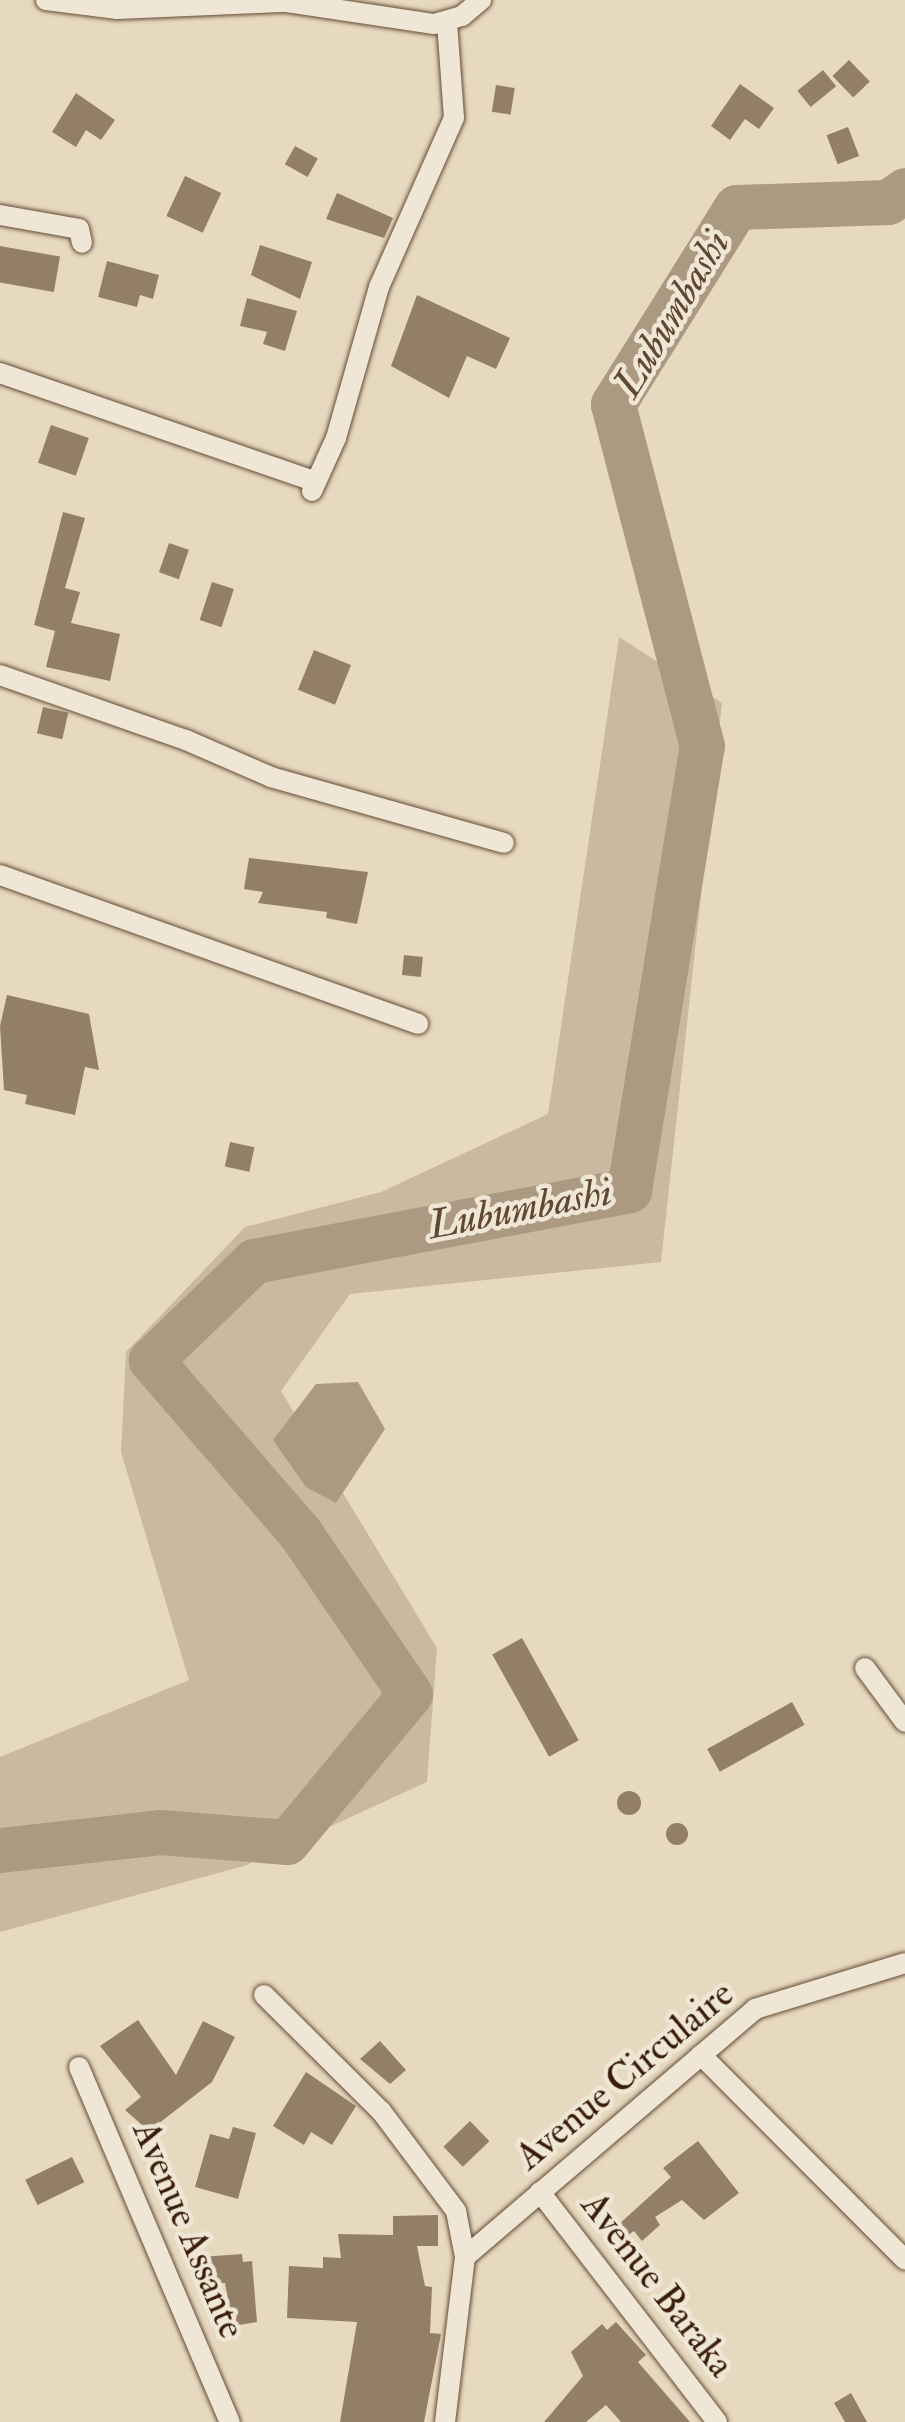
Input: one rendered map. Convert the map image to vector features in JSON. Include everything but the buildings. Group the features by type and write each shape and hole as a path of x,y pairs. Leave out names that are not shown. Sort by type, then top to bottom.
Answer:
{"street":[{"path":"46,0 116,9 155,2 287,2 448,23 481,0"},
{"path":"1,378 314,486 336,438 379,287 454,118 448,23"},
{"path":"0,215 79,229 82,243"},
{"path":"0,675 186,740 271,778 504,843"},
{"path":"0,875 418,1024"},
{"path":"864,1668 905,1722"},
{"name":"Avenue Circulaire","path":"465,2257 755,2009 905,1963"},
{"path":"264,1995 381,2111 437,2178 456,2211 465,2257 446,2422"},
{"path":"701,2055 905,2260"},
{"name":"Avenue Assante","path":"78,2067 230,2422"},
{"name":"Avenue Baraka","path":"540,2192 717,2422"}],"shaded area":[{"path":"619,637 722,703 661,1262 350,1294 281,1391 437,1648 427,1782 244,1866 0,1932 0,1757 189,1680 121,1452 126,1352 245,1227 381,1192 548,1114"},
{"path":"358,1382 385,1429 336,1503 306,1487 273,1440 316,1384"}],"waterway":[{"name":"Lubumbashi","path":"0,1850 160,1832 287,1842 410,1694 301,1534 151,1360 254,1261 629,1190 702,746 613,404 736,207 888,202 905,190"}]}
